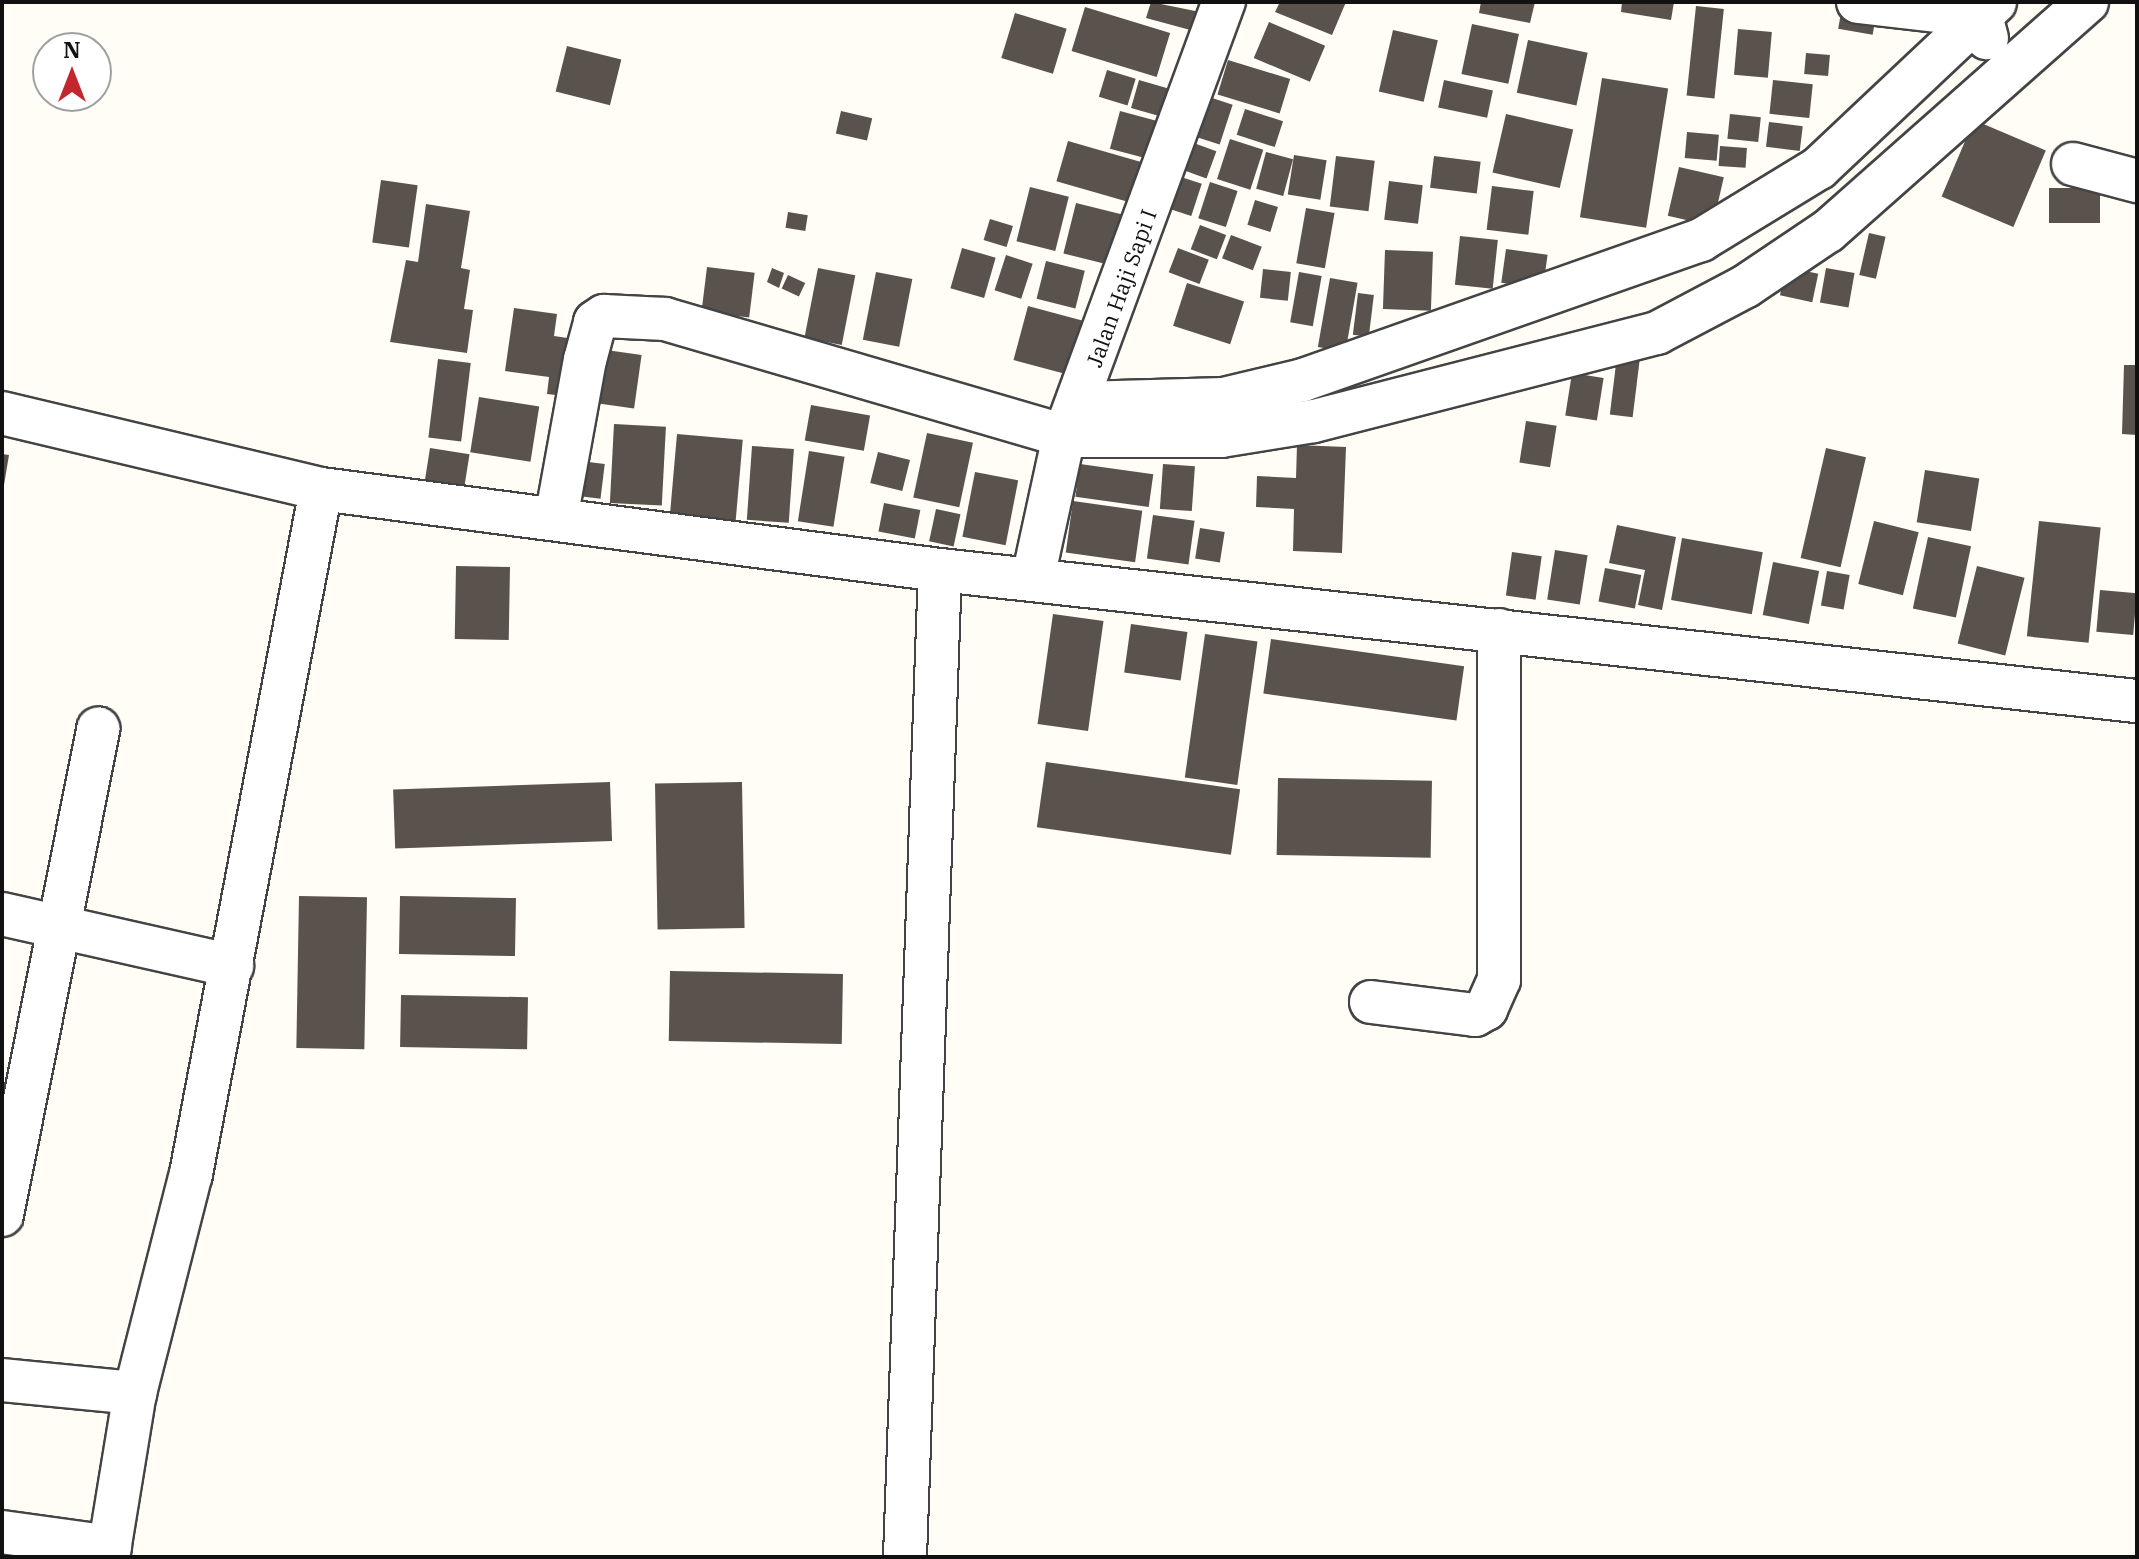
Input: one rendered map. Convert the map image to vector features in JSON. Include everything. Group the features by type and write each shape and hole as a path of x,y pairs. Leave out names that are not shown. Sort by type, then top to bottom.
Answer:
{"street":[{"name":"Jalan Haji Sapi I","path":"1033,578 1072,420 1224,2"},
{"path":"1858,2 1988,9"},
{"path":"556,519 595,322 614,314 665,319 1072,420 1221,436 1314,421 1657,333 1828,231 2087,2"},
{"path":"1072,420 1224,399 1303,380 1701,240 1819,168 1988,9"},
{"path":"1988,9 2000,79"},
{"path":"2073,164 2137,181"},
{"path":"2,413 321,489 940,570 2137,701"},
{"path":"2,1532 109,1552 135,1393 191,1174 321,489"},
{"path":"905,1557 940,570"},
{"path":"1371,1002 1475,1015 1486,1009 1499,980 1499,630"},
{"path":"2,1215 16,1071 59,924 98,728"},
{"path":"2,914 59,924 232,966"},
{"path":"2,1380 135,1393"}],"building":[{"path":"1151,2 1200,12 1194,31 1146,18"},
{"path":"1280,2 1346,2 1332,35 1275,12"},
{"path":"1481,2 1535,2 1530,23 1479,13"},
{"path":"1622,2 1674,2 1671,20 1621,12"},
{"path":"1696,6 1724,9 1714,98 1687,96"},
{"path":"1085,7 1170,33 1157,77 1072,51"},
{"path":"1842,7 1876,13 1873,35 1838,29"},
{"path":"1015,13 1067,29 1053,74 1001,58"},
{"path":"1269,22 1325,46 1310,82 1254,58"},
{"path":"1472,24 1519,34 1508,84 1461,74"},
{"path":"1738,29 1772,32 1768,78 1734,75"},
{"path":"1393,30 1438,40 1424,102 1379,91"},
{"path":"1528,40 1588,53 1576,106 1517,93"},
{"path":"567,46 621,60 610,105 556,92"},
{"path":"1806,53 1830,55 1828,76 1804,74"},
{"path":"1228,60 1290,79 1280,113 1217,94"},
{"path":"1107,70 1136,79 1128,106 1099,97"},
{"path":"1602,78 1668,88 1646,228 1580,217"},
{"path":"1139,80 1181,92 1173,120 1131,108"},
{"path":"1444,80 1493,90 1487,118 1438,107"},
{"path":"1773,80 1813,84 1809,118 1769,114"},
{"path":"1206,96 1233,105 1220,145 1193,136"},
{"path":"1245,109 1283,121 1275,147 1237,135"},
{"path":"841,111 872,118 867,141 836,133"},
{"path":"1120,111 1167,124 1157,161 1110,149"},
{"path":"1506,114 1573,130 1560,188 1493,172"},
{"path":"1730,114 1761,117 1758,142 1727,139"},
{"path":"1974,120 2046,150 2013,227 1942,196"},
{"path":"1769,122 1803,126 1800,151 1766,147"},
{"path":"1687,132 1719,135 1717,161 1685,158"},
{"path":"1230,139 1263,150 1250,190 1217,179"},
{"path":"1068,141 1141,162 1129,202 1056,181"},
{"path":"1191,142 1216,151 1206,178 1181,169"},
{"path":"1720,146 1747,148 1746,168 1719,166"},
{"path":"1266,152 1293,159 1283,196 1256,189"},
{"path":"1294,155 1327,160 1320,200 1288,195"},
{"path":"1336,156 1375,161 1368,211 1330,207"},
{"path":"1434,156 1481,162 1477,193 1430,188"},
{"path":"1679,167 1724,177 1713,226 1668,216"},
{"path":"1178,176 1202,184 1191,216 1167,208"},
{"path":"381,180 418,185 409,248 372,242"},
{"path":"1389,181 1423,185 1418,224 1384,220"},
{"path":"1210,182 1238,191 1226,227 1198,218"},
{"path":"1492,186 1534,191 1528,235 1487,230"},
{"path":"1030,187 1069,197 1055,251 1016,241"},
{"path":"2049,188 2100,188 2100,223 2049,223"},
{"path":"1255,200 1278,207 1270,232 1247,225"},
{"path":"1076,203 1127,216 1115,266 1063,253"},
{"path":"426,204 470,211 461,268 470,270 464,309 473,310 467,353 390,342 406,260 418,262"},
{"path":"1306,208 1335,213 1325,268 1296,263"},
{"path":"788,212 808,215 805,231 785,228"},
{"path":"990,219 1013,226 1007,247 984,240"},
{"path":"1200,225 1226,235 1217,259 1191,249"},
{"path":"1869,233 1886,237 1876,279 1859,275"},
{"path":"1231,235 1262,247 1253,270 1222,258"},
{"path":"1460,236 1498,240 1493,289 1455,285"},
{"path":"962,248 996,258 984,298 950,288"},
{"path":"1178,248 1209,260 1199,284 1169,272"},
{"path":"1506,249 1548,255 1543,289 1501,283"},
{"path":"1385,250 1433,252 1431,311 1383,309"},
{"path":"1006,255 1033,264 1021,299 995,290"},
{"path":"1046,261 1085,271 1075,309 1037,299"},
{"path":"707,267 755,273 749,318 702,312"},
{"path":"1786,267 1818,274 1812,302 1780,295"},
{"path":"772,268 784,273 779,288 767,282"},
{"path":"818,268 855,275 842,345 804,338"},
{"path":"1826,268 1855,273 1848,308 1820,302"},
{"path":"1263,269 1291,272 1288,301 1260,298"},
{"path":"876,272 912,279 899,347 863,340"},
{"path":"1299,272 1322,276 1313,326 1290,322"},
{"path":"788,275 805,283 799,297 782,289"},
{"path":"1330,278 1358,283 1345,352 1318,347"},
{"path":"1187,283 1244,302 1230,344 1173,326"},
{"path":"1358,293 1374,295 1369,337 1353,335"},
{"path":"1028,306 1082,320 1068,375 1014,360"},
{"path":"514,308 557,314 554,336 581,340 573,397 547,394 549,377 505,371"},
{"path":"599,349 642,355 634,408 591,402"},
{"path":"1617,356 1640,359 1633,417 1610,415"},
{"path":"438,359 471,363 461,441 428,437"},
{"path":"2124,365 2137,365 2137,435 2122,434"},
{"path":"1572,373 1604,378 1597,420 1565,415"},
{"path":"479,397 539,407 530,462 470,452"},
{"path":"811,405 870,415 864,451 805,440"},
{"path":"1526,421 1557,426 1550,467 1519,462"},
{"path":"614,424 666,427 662,506 610,503"},
{"path":"927,433 973,443 959,507 913,498"},
{"path":"677,434 743,440 735,529 669,524"},
{"path":"1297,445 1346,447 1342,553 1293,551 1294,509 1256,507 1257,476 1296,478"},
{"path":"752,446 794,449 789,523 747,520"},
{"path":"430,448 470,454 462,501 423,494"},
{"path":"1826,448 1866,457 1841,567 1801,558"},
{"path":"809,451 845,457 833,527 798,521"},
{"path":"878,452 910,460 902,491 870,483"},
{"path":"2,454 9,455 4,485 2,485"},
{"path":"572,460 605,464 600,499 568,495"},
{"path":"1080,464 1153,474 1149,507 1075,497"},
{"path":"1163,464 1195,466 1192,511 1160,509"},
{"path":"1925,470 1979,479 1971,531 1917,522"},
{"path":"975,472 1018,480 1006,545 962,537"},
{"path":"1073,501 1142,511 1135,562 1066,552"},
{"path":"884,503 920,510 915,539 878,531"},
{"path":"936,509 960,514 954,546 929,541"},
{"path":"1153,515 1195,521 1188,564 1147,559"},
{"path":"1874,521 1919,532 1903,595 1858,584"},
{"path":"2039,521 2101,527 2089,643 2027,636"},
{"path":"1617,525 1676,537 1662,610 1638,605 1645,570 1609,563"},
{"path":"1200,528 1225,532 1220,563 1195,559"},
{"path":"1928,537 1971,546 1956,618 1913,608"},
{"path":"1682,538 1763,552 1752,614 1671,600"},
{"path":"1555,550 1588,555 1580,605 1547,599"},
{"path":"1512,552 1542,556 1536,600 1506,596"},
{"path":"1773,562 1819,571 1809,624 1763,615"},
{"path":"456,566 510,567 509,640 455,639"},
{"path":"1977,566 2025,578 2005,655 1958,644"},
{"path":"1605,568 1641,575 1635,608 1599,601"},
{"path":"1827,571 1850,575 1844,609 1821,605"},
{"path":"2100,590 2137,593 2133,635 2096,632"},
{"path":"1053,614 1104,621 1088,731 1038,724"},
{"path":"1131,624 1187,632 1181,680 1124,673"},
{"path":"1205,634 1257,641 1237,785 1185,778"},
{"path":"1271,639 1464,666 1456,721 1263,693"},
{"path":"1046,762 1240,789 1231,855 1037,827"},
{"path":"1278,778 1432,781 1431,858 1277,855"},
{"path":"610,782 612,841 395,849 393,790"},
{"path":"742,782 745,928 658,929 655,784"},
{"path":"299,896 367,897 364,1049 296,1048"},
{"path":"400,896 516,898 515,956 399,954"},
{"path":"670,971 843,974 842,1044 669,1041"},
{"path":"401,995 528,997 527,1049 400,1047"}]}
